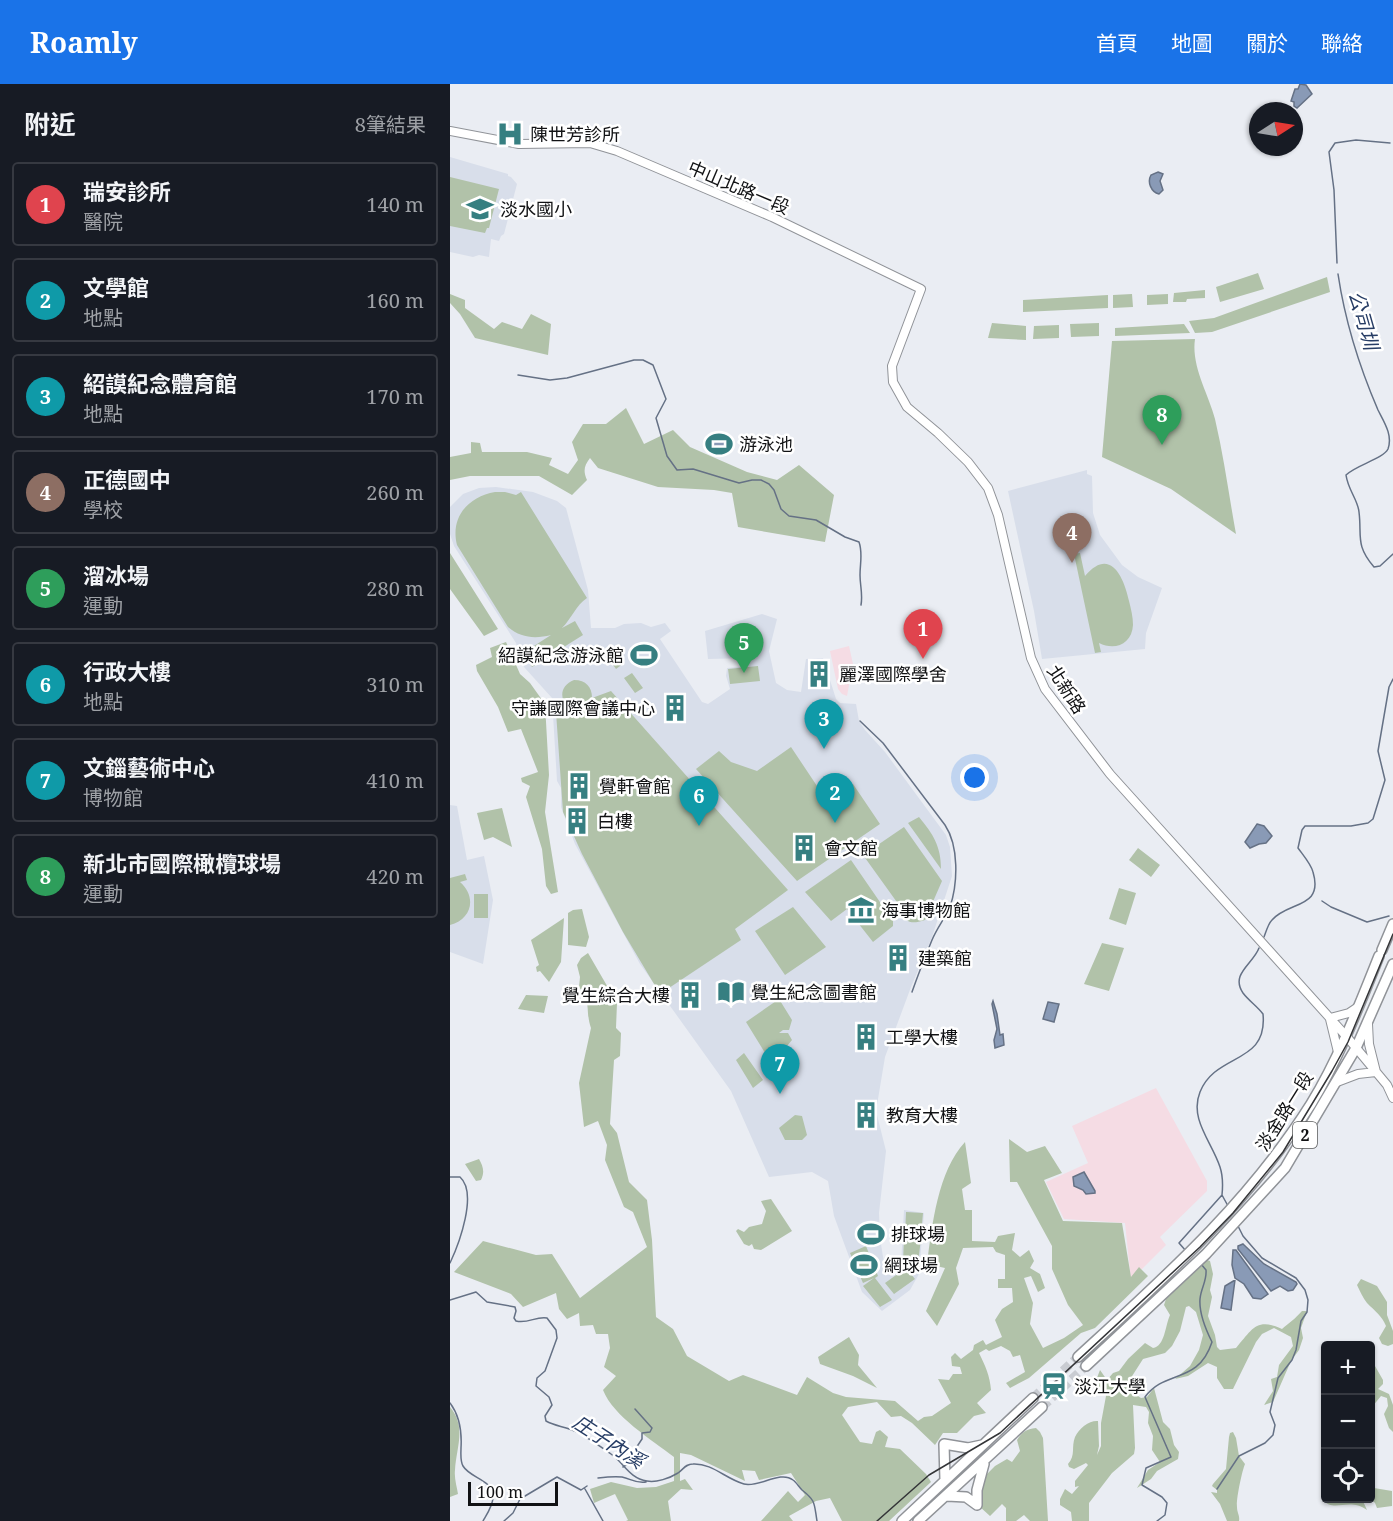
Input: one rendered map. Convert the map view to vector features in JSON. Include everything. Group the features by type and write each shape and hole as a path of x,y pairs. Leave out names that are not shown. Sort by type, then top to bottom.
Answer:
{"main road":[{"name":"中山北路一段","path":"450,131 519,144 590,143 633,157 772,217 921,290"},
{"name":"北新路","path":"921,290 892,366 893,382 907,407 968,462 988,488 998,515 1031,658 1045,689 1110,774 1347,1036 1376,1072"},
{"name":"2","path":"1347,1036 1393,924"},
{"name":"2","path":"1356,1048 1393,964"},
{"path":"1338,1052 1330,1018 1349,1013 1358,1007"},
{"path":"1368,1023 1369,1044 1376,1072 1387,1085 1393,1098"},
{"name":"淡金路一段","path":"1078,1357 1182,1262 1242,1199 1278,1154 1306,1111 1347,1036"},
{"name":"淡金路一段","path":"1086,1366 1206,1254 1285,1168 1356,1048"},
{"path":"1336,1083 1358,1074 1376,1072"},
{"path":"902,1521 1033,1398"},
{"path":"918,1521 1042,1407"},
{"path":"945,1480 944,1444 968,1448 982,1445"},
{"path":"947,1496 966,1497 977,1505 976,1490 986,1460"}],"shaded area":[{"name":"淡水國小","path":"450,157 508,174 517,184 504,234 499,241 491,239 489,257 479,255 473,257 450,252"},
{"path":"1087,470 1087,474 1092,476 1093,513 1100,535 1122,565 1138,577 1162,588 1146,633 1145,649 1042,659 1008,491"},
{"path":"496,487 533,492 557,501 566,508 588,590 591,628 615,628 624,624 641,623 651,627 665,623 671,631 660,639 702,702 708,704 730,689 726,676 727,668 748,666 750,658 708,659 705,631 762,614 777,619 769,651 776,683 787,690 801,692 806,659 823,658 836,699 840,703 856,704 859,721 865,730 885,752 946,835 950,847 952,876 932,937 885,1057 876,1111 886,1151 879,1213 880,1238 884,1263 890,1272 898,1271 901,1265 904,1210 924,1213 919,1274 910,1290 882,1311 862,1292 834,1216 828,1181 812,1172 769,1177 731,1091 640,964 575,844 561,807 561,788 557,781 552,698 524,667 516,643 454,546 450,534 450,507 463,494 479,488"},
{"path":"849,646 853,664 847,696 838,689 830,651"},
{"path":"450,805 457,806 467,860 484,856 493,900 483,964 450,952"},
{"path":"1156,1088 1207,1181 1207,1191 1160,1237 1166,1245 1131,1280 1125,1223 1064,1219 1046,1182 1088,1163 1072,1126"}],"green space":[{"path":"450,177 499,189 489,228 485,233 450,226"},
{"path":"1258,273 1264,289 1220,302 1216,287"},
{"path":"1327,277 1330,292 1212,332 1195,333 1189,321 1214,318"},
{"path":"1205,290 1205,298 1173,302 1174,293"},
{"path":"450,294 465,300 465,308 494,329 502,322 522,329 531,314 551,324 548,355 475,338 450,303"},
{"path":"1132,294 1133,307 1113,308 1113,295"},
{"path":"1168,294 1168,304 1147,305 1147,295"},
{"path":"1108,295 1108,308 1023,312 1023,300"},
{"path":"992,323 1026,326 1026,340 988,338"},
{"path":"1099,323 1099,336 1071,337 1070,324"},
{"path":"1184,324 1190,333 1115,336 1115,328"},
{"path":"1059,325 1059,338 1033,339 1034,326"},
{"path":"1195,339 1195,359 1215,419 1236,534 1171,489 1102,457 1112,341"},
{"path":"626,408 644,444 673,430 690,447 747,472 777,480 799,465 834,495 825,542 738,527 732,493 658,487 598,468 590,458 585,469 587,480 572,495 539,476 470,476 450,480 450,457 471,453 471,442 480,443 482,452 527,452 552,458 549,465 568,474 578,460 572,442 583,424 606,424"},
{"path":"495,492 516,495 521,492 587,598 562,628 575,621 583,635 532,667 523,653 551,635 528,637 508,627 457,545 456,526 463,510 477,498"},
{"path":"450,553 498,629 484,636 450,589"},
{"path":"1080,553 1085,576 1094,567 1102,564 1109,564 1114,568 1124,583 1131,610 1133,625 1130,637 1117,646 1099,643 1101,652 1095,653 1074,554"},
{"path":"506,642 520,674 530,683 545,704 549,775 545,812 558,892 551,894 546,886 542,849 526,797 530,786 522,782 521,778 538,772 521,729 508,732 498,707 477,671 476,665 492,657 490,648"},
{"path":"613,648 624,663 616,669 605,654"},
{"path":"758,666 760,681 730,684 728,669"},
{"path":"632,673 643,688 635,693 624,678"},
{"path":"574,680 588,685 592,698 611,691 788,890 735,929 741,940 660,994 623,932 563,812 556,712 567,707 562,695 566,685"},
{"path":"791,747 827,801 853,784 880,824 797,881 696,769 719,751 731,762 757,771"},
{"path":"502,808 512,847 493,837 484,840 477,813"},
{"path":"919,817 935,841 940,854 941,869 908,823"},
{"path":"904,827 942,881 925,920 915,922 909,922 901,914 904,912 863,855"},
{"path":"1138,848 1160,865 1151,877 1129,860"},
{"path":"851,860 893,921 893,926 873,942 847,909 831,921 805,892"},
{"path":"465,874 467,880 460,882 469,894 470,907 463,918 450,925 450,878"},
{"path":"1119,888 1136,893 1126,925 1109,919"},
{"path":"474,894 488,894 488,918 474,918"},
{"path":"793,907 826,947 785,975 755,931"},
{"path":"582,909 589,937 586,947 568,945 568,913"},
{"path":"564,918 561,962 549,982 540,971 537,972 536,967 539,965 531,940"},
{"path":"1102,943 1124,948 1109,991 1084,984"},
{"path":"588,953 617,1003 616,1028 621,1033 620,1056 614,1060 610,1124 617,1133 629,1182 647,1200 652,1240 656,1317 673,1329 687,1356 729,1381 743,1375 797,1395 807,1377 833,1393 846,1397 895,1401 918,1421 932,1416 951,1403 938,1379 949,1380 953,1374 962,1374 960,1367 952,1366 951,1357 955,1353 961,1359 973,1350 974,1345 983,1340 986,1345 1002,1337 995,1320 1002,1309 1013,1302 1012,1288 998,1288 998,1279 1005,1279 1005,1255 996,1252 993,1247 963,1248 956,1268 959,1284 937,1326 926,1311 945,1268 927,1264 938,1199 948,1168 965,1142 971,1183 962,1189 965,1210 972,1210 972,1241 995,1242 998,1236 1015,1233 1012,1250 1020,1257 1029,1250 1034,1261 1030,1268 1040,1274 1045,1288 1038,1292 1031,1276 1024,1278 1033,1303 1030,1324 1043,1348 1083,1325 1068,1305 1052,1269 1052,1246 1017,1182 1010,1182 1009,1139 1027,1152 1045,1146 1062,1173 1044,1180 1063,1221 1122,1223 1131,1277 1139,1267 1148,1276 1095,1328 1081,1333 1029,1378 1010,1388 1006,1383 1025,1372 1020,1355 1013,1357 1010,1351 1001,1346 979,1353 990,1380 991,1390 977,1403 986,1413 974,1416 957,1433 943,1433 935,1445 912,1423 901,1416 891,1417 877,1402 848,1407 842,1415 860,1442 872,1444 876,1432 880,1430 888,1437 885,1447 900,1449 926,1474 931,1482 889,1521 842,1521 830,1498 816,1501 789,1516 793,1521 761,1521 788,1491 798,1502 805,1495 791,1473 759,1480 755,1471 742,1470 745,1481 691,1455 680,1453 680,1481 685,1479 693,1490 681,1489 668,1501 671,1521 626,1521 628,1520 615,1494 594,1503 590,1489 611,1482 637,1488 656,1487 674,1481 674,1457 624,1418 608,1400 603,1390 616,1376 604,1367 610,1348 608,1334 596,1334 593,1325 580,1326 579,1313 567,1319 559,1309 556,1293 523,1307 511,1294 454,1272 483,1241 536,1255 552,1254 580,1298 647,1247 633,1212 624,1207 605,1160 607,1145 598,1121 584,1127 579,1083 591,1028 586,997 579,987 580,977 577,965"},
{"path":"526,995 548,996 544,1013 518,1009"},
{"path":"779,999 792,1020 789,1030 779,1033 788,1033 792,1040 787,1046 778,1044 779,1047 785,1048 787,1062 773,1066 746,1022"},
{"path":"744,1053 763,1080 753,1088 736,1060"},
{"path":"795,1115 802,1116 807,1135 802,1140 785,1140 779,1128"},
{"path":"479,1159 483,1174 481,1180 476,1181 465,1164"},
{"path":"771,1199 792,1231 761,1250 754,1249 752,1244 749,1246 744,1244 736,1231 738,1229 744,1232 749,1227 762,1224 766,1211 761,1201"},
{"path":"906,1212 923,1213 921,1235 905,1234"},
{"path":"904,1236 921,1238 918,1264 903,1263"},
{"path":"866,1246 878,1276 875,1278 892,1300 880,1307 863,1286 874,1278 863,1283 850,1253"},
{"path":"1207,1260 1210,1261 1213,1274 1208,1316 1217,1347 1220,1350 1236,1348 1255,1327 1266,1324 1282,1329 1302,1311 1307,1311 1301,1328 1303,1338 1299,1350 1291,1361 1273,1402 1264,1405 1273,1391 1271,1379 1277,1377 1279,1365 1293,1346 1291,1337 1274,1328 1262,1334 1233,1389 1224,1389 1217,1378 1217,1367 1208,1363 1188,1376 1175,1379 1190,1366 1199,1350 1203,1335 1196,1312 1189,1306 1186,1307 1180,1331 1172,1346 1165,1353 1143,1359 1127,1384 1129,1390 1141,1398 1147,1397 1154,1388 1163,1422 1170,1429 1174,1445 1179,1452 1178,1459 1157,1471 1151,1479 1137,1488 1148,1470 1160,1462 1152,1450 1153,1436 1148,1423 1149,1412 1146,1407 1133,1405 1134,1454 1112,1473 1089,1503 1089,1521 1072,1521 1071,1512 1060,1505 1060,1499 1065,1489 1072,1494 1079,1486 1075,1487 1075,1481 1088,1465 1086,1463 1074,1469 1068,1464 1072,1457 1075,1437 1079,1431 1088,1423 1098,1421 1097,1455 1101,1446 1101,1423 1106,1396 1095,1383 1100,1370 1107,1380 1113,1373 1119,1371 1145,1343 1153,1348 1160,1344 1170,1315 1164,1305 1166,1299"},
{"path":"906,1268 915,1279 894,1294 885,1283"},
{"path":"1361,1279 1377,1286 1387,1302 1387,1315 1393,1331 1393,1344 1388,1346 1382,1344 1379,1338 1386,1326 1367,1303 1357,1285"},
{"path":"849,1337 859,1355 858,1365 877,1388 820,1364 818,1357"},
{"path":"1375,1366 1383,1380 1383,1384 1378,1389 1389,1394 1393,1405 1393,1432 1384,1414 1388,1406 1387,1398 1381,1396 1375,1403"},
{"path":"450,1407 458,1422 459,1438 455,1473 458,1494 450,1497"},
{"path":"1036,1428 1043,1438 1048,1521 1030,1521 1024,1515 1016,1521 1006,1521 1006,1508 1002,1504 990,1516 979,1506 981,1480 995,1466 1007,1459 1012,1462 1020,1451 1017,1440 1019,1437 1027,1430"},
{"path":"1233,1432 1239,1456 1245,1464 1237,1498 1239,1521 1227,1521 1220,1504 1211,1492 1217,1493 1212,1486 1226,1469 1229,1437"},
{"path":"1375,1488 1392,1491 1392,1506 1377,1508"},
{"path":"1364,1503 1367,1510 1354,1505 1327,1504"}],"water":[{"path":"1300,84 1306,85 1312,94 1303,102 1291,101 1295,89 1298,89"},
{"path":"1158,172 1163,174 1160,181 1163,190 1159,194 1152,189 1149,181 1151,175"},
{"name":"游泳池","path":"716,435 727,445 722,452 710,442 711,436"},
{"path":"1257,824 1264,826 1272,836 1266,843 1250,848 1245,842"},
{"path":"993,1001 1004,1045 995,1048 994,1040 997,1029"},
{"path":"1048,1002 1059,1004 1054,1022 1043,1019"},
{"path":"1084,1172 1095,1193 1086,1194 1074,1186 1073,1177"},
{"path":"1243,1244 1264,1264 1296,1282 1293,1290 1288,1291 1280,1286 1271,1291 1238,1249 1238,1246"},
{"path":"1233,1250 1236,1250 1268,1294 1261,1299 1253,1298 1244,1284 1235,1278 1232,1265"},
{"path":"1235,1280 1231,1310 1221,1308 1225,1286"}],"waterway":[{"name":"公司圳","path":"1337,263 1334,190 1329,152 1335,143 1356,140 1390,143"},
{"name":"公司圳","path":"1338,274 1359,360 1389,439 1385,453 1346,475 1358,508 1360,540 1364,553 1374,567 1380,566 1393,554"},
{"path":"518,375 550,380 567,378 634,360 643,360 653,365 666,399 656,418 667,456 677,470 693,469 739,483 761,480 774,490 781,509 789,516 816,520 845,537 859,542 861,605"},
{"name":"公司圳","path":"1264,937 1272,920 1279,914 1303,903 1313,892 1315,884 1312,869 1298,848 1305,826 1351,826 1368,823 1373,819 1385,780 1378,751 1389,687 1393,679"},
{"path":"860,721 883,743 945,825 953,843 956,865 953,897 932,940 912,992"},
{"name":"公司圳","path":"1322,901 1367,922 1389,916"},
{"name":"公司圳","path":"1186,1251 1179,1243 1222,1195 1221,1170 1199,1121 1197,1102 1208,1079 1217,1070 1249,1051 1258,1042 1262,1030 1263,1014 1243,993 1239,980 1259,948"},
{"name":"庄子內溪","path":"450,1177 460,1177 467,1195 465,1219 450,1263"},
{"path":"1222,1195 1228,1206"},
{"path":"1217,1489 1239,1456 1265,1443 1273,1435 1275,1425 1270,1412 1278,1378 1292,1360 1296,1350 1301,1321 1307,1312 1308,1300 1305,1290 1296,1278 1262,1258 1243,1236 1238,1226"},
{"name":"公司圳","path":"1157,1521 1165,1515 1167,1503 1162,1497 1142,1485 1146,1468 1171,1457 1145,1397 1153,1388 1198,1365 1206,1356 1212,1342 1205,1327 1200,1304 1206,1274 1201,1264"},
{"name":"庄子內溪","path":"450,1300 476,1292 487,1302 515,1307 516,1321 547,1318 556,1330 557,1338 545,1371 537,1378 536,1386 549,1397 552,1405 545,1416 546,1421 586,1437 616,1458 636,1477 647,1481 659,1481 675,1475 690,1464 706,1466 737,1482 750,1485 788,1477 812,1500 817,1521"},
{"name":"庄子內溪","path":"450,1403 460,1424 462,1464 466,1470 488,1485 493,1495 483,1521"},
{"path":"623,1467 628,1464 642,1439 642,1433 650,1432 652,1428 635,1409"},
{"path":"504,1521 513,1513 520,1499 557,1477 581,1490 587,1486"},
{"path":"598,1478 619,1477 646,1482"},
{"path":"585,1489 603,1521"}],"tunnel":[{"path":"1033,1398 1078,1357"},
{"path":"1042,1407 1086,1366"}],"tram line":[{"path":"877,1521 929,1475 1000,1433 1200,1247 1233,1213 1283,1152 1332,1071 1348,1042 1393,934"}],"place":[{"name":"陳世芳診所","path":"510,134"},
{"name":"淡水國小","path":"480,209"},
{"name":"游泳池","path":"719,444"},
{"name":"新北市國際橄欖球場","path":"1162,445"},
{"name":"正德國中","path":"1072,563"},
{"name":"紹謨紀念游泳館","path":"644,655"},
{"name":"瑞安診所","path":"923,659"},
{"name":"溜冰場","path":"744,673"},
{"name":"麗澤國際學舍","path":"819,674"},
{"name":"守謙國際會議中心","path":"675,708"},
{"name":"紹謨紀念體育館","path":"824,749"},
{"name":"覺軒會館","path":"579,786"},
{"name":"白樓","path":"577,821"},
{"name":"文學館","path":"835,823"},
{"name":"行政大樓","path":"699,826"},
{"name":"會文館","path":"804,848"},
{"name":"海事博物館","path":"861,910"},
{"name":"建築館","path":"898,958"},
{"name":"覺生紀念圖書館","path":"731,992"},
{"name":"覺生綜合大樓","path":"690,995"},
{"name":"工學大樓","path":"866,1037"},
{"name":"文錙藝術中心","path":"780,1094"},
{"name":"教育大樓","path":"866,1115"},
{"name":"排球場","path":"871,1234"},
{"name":"網球場","path":"864,1265"},
{"name":"淡江大學","path":"1054,1386"}]}
